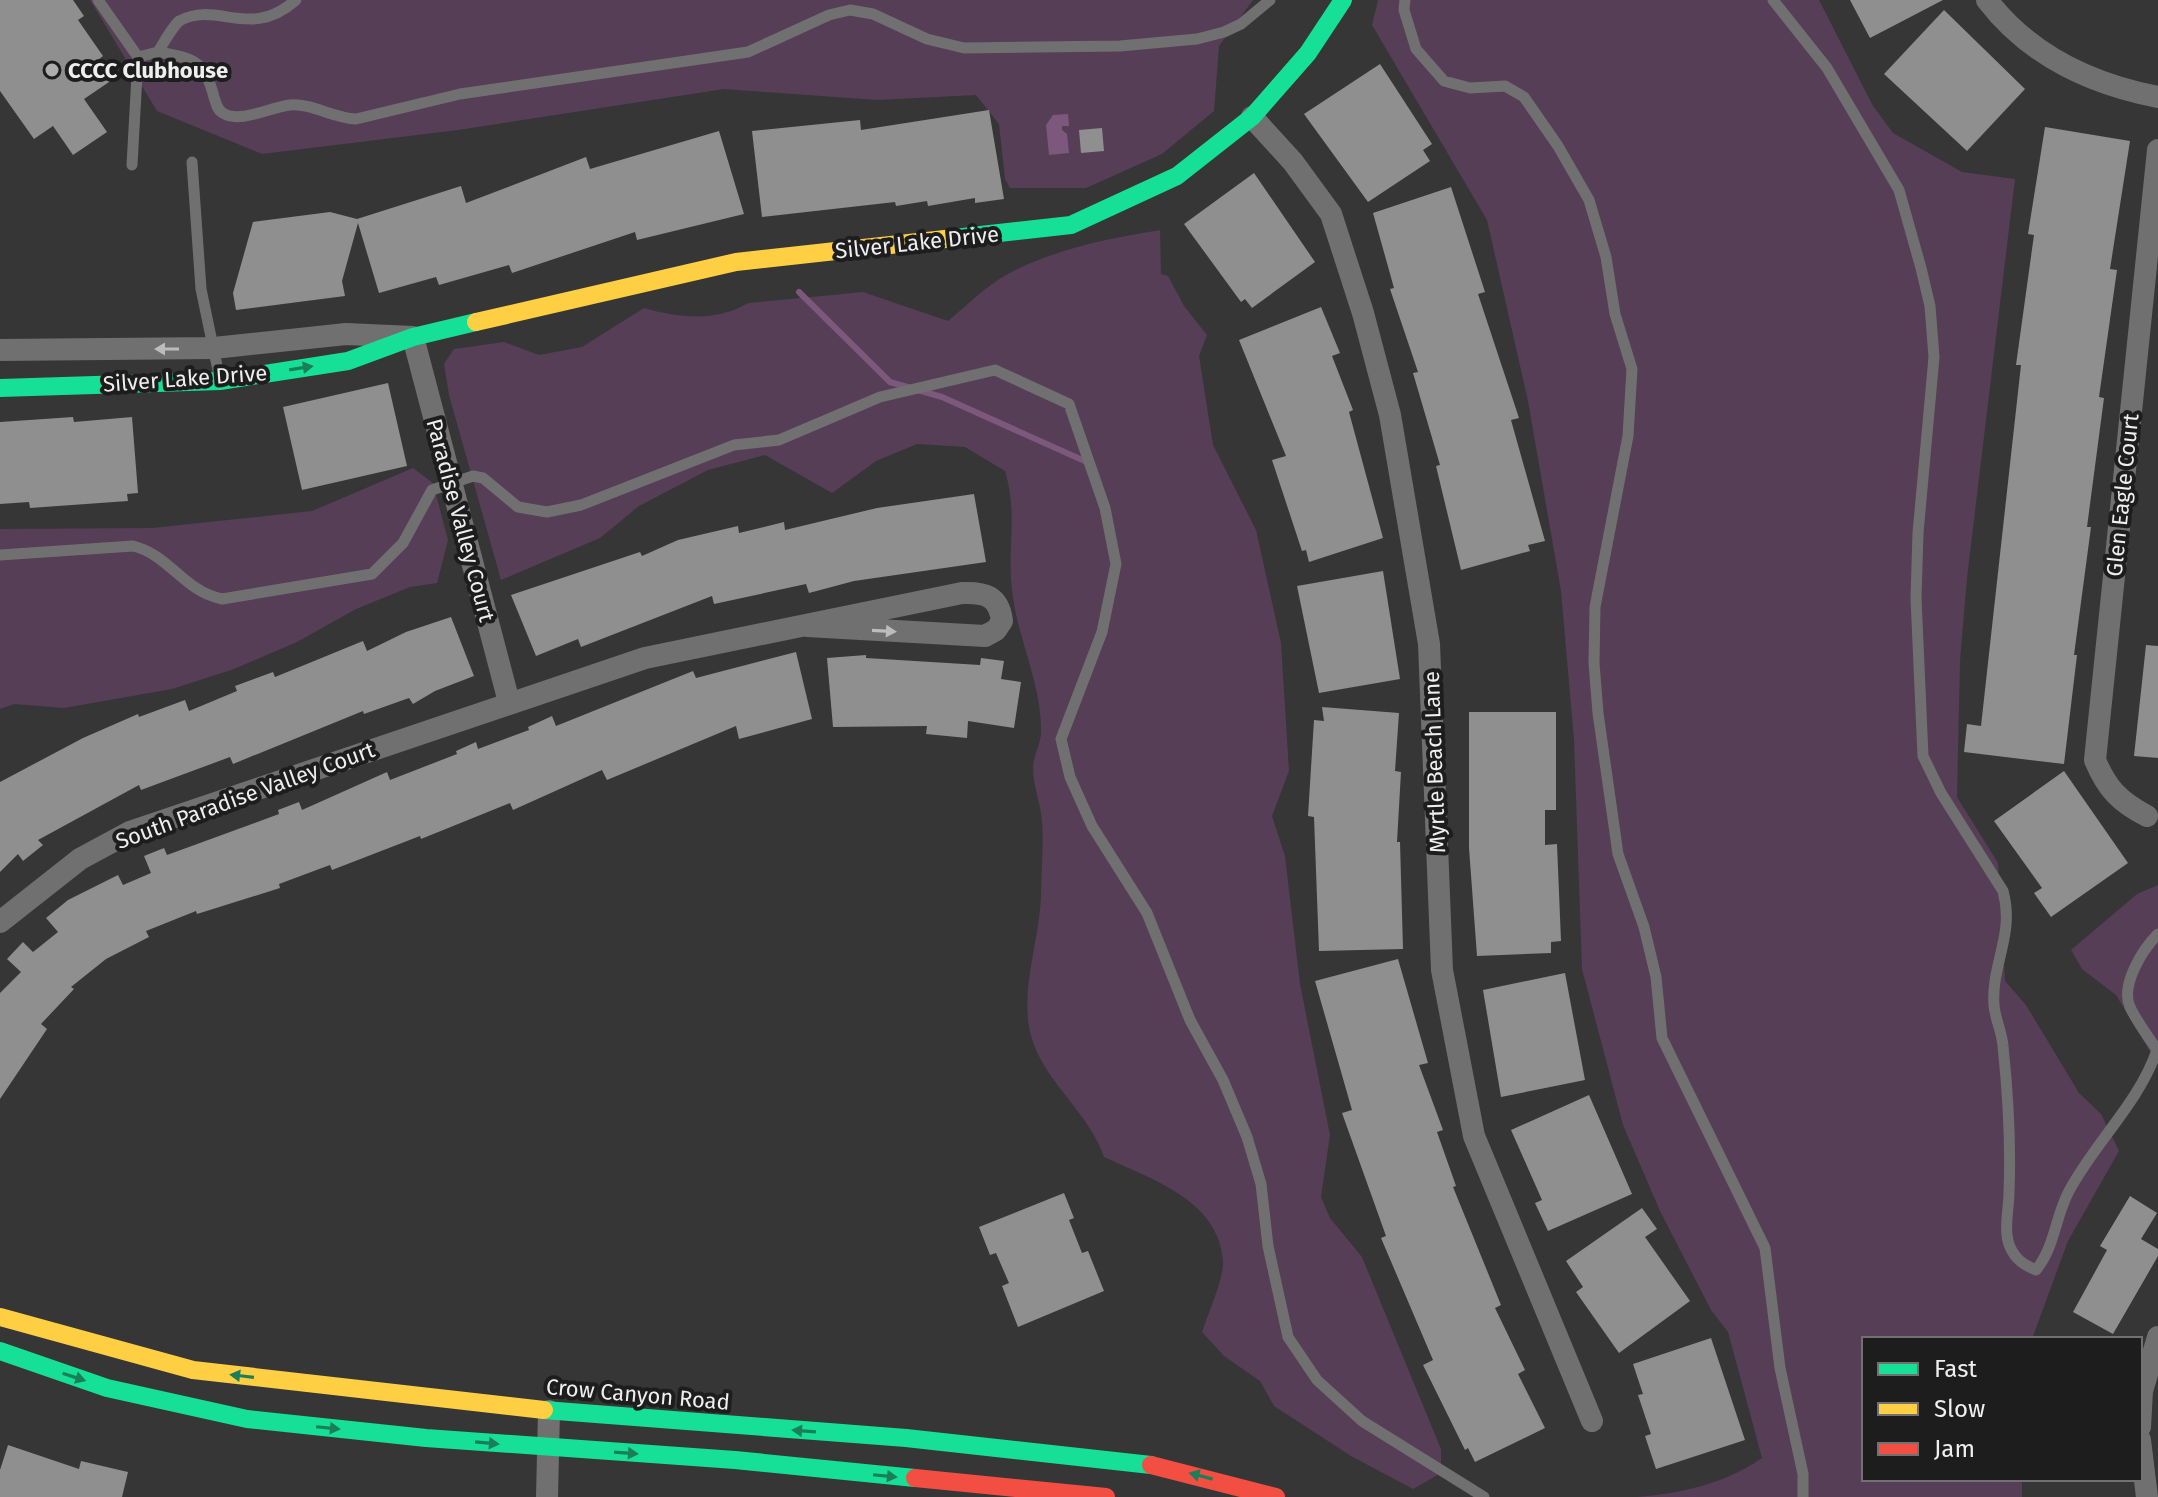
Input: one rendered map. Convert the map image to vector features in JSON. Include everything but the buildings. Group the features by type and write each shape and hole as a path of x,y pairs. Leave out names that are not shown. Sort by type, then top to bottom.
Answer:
{"main road":[{"name":"Silver Lake Drive","path":"0,388 220,381 348,361 413,337 736,262 1071,225 1177,176 1252,117 1308,53 1343,0"},
{"name":"Crow Canyon Road","path":"0,1317 193,1370 549,1411 906,1438 1172,1468 1276,1497"},
{"path":"0,1351 107,1388 247,1419 548,1448 735,1460 1106,1497"}],"street":[{"path":"1987,0 2001,18 2059,66 2101,83 2158,97"},
{"name":"Myrtle Beach Lane","path":"1252,117 1293,162 1331,214 1363,313 1390,415 1429,644 1442,970 1474,1136 1592,1421"},
{"name":"Glen Eagle Court","path":"2147,816 2121,803 2104,782 2095,760 2158,150"},
{"name":"Silver Lake Drive","path":"0,350 214,348 346,334 413,337"},
{"name":"Paradise Valley Court","path":"413,337 509,702"},
{"path":"981,592 994,598 1001,608 1002,621 996,630 985,636 807,626 962,593 981,592"},
{"name":"South Paradise Valley Court","path":"0,922 80,859 130,832 645,658 807,626"},
{"path":"2142,1391 2158,1337"},
{"path":"547,1497 549,1411"},
{"path":"2142,1456 2147,1497"}],"lane":[{"path":"98,0 138,57 132,165"},
{"path":"158,52 180,20 200,7 218,6 265,17 280,14 296,0"},
{"path":"138,57 158,52 198,62 207,72 217,107 224,115 239,117 293,105 339,118 356,119 460,94 748,52 829,15 850,10 873,14 927,39 964,48 1120,46 1197,39 1224,32 1256,14 1270,0"},
{"path":"1405,0 1404,10 1416,49 1444,81 1470,88 1505,86 1524,97 1558,146 1589,200 1606,257 1615,314 1632,369 1628,436 1595,607 1594,663 1598,713 1618,854 1644,927 1656,977 1662,1038 1765,1248 1780,1368 1803,1474 1803,1497"},
{"path":"1773,0 1827,68 1899,190 1930,306 1934,357 1918,533 1916,598 1923,756 1941,793 2003,891 2008,910 2006,944 1996,976 1994,1006 2003,1043 2009,1155 2007,1230 2009,1246 2020,1263 2036,1270 2048,1256 2068,1192 2149,1074 2157,1050 2128,1004 2130,982 2147,945 2158,934"},
{"path":"192,162 201,289 220,381"},
{"path":"0,555 133,546 151,550 200,594 222,599 301,588 372,574 403,543 432,490 473,476 483,478 518,507 547,512 581,505 734,445 779,440 880,397 995,370 1069,404 1105,508 1116,564 1102,632 1061,739 1070,777 1092,826 1147,913 1190,1020 1223,1080 1247,1137 1261,1184 1268,1246 1288,1337 1317,1380 1362,1421 1484,1497"}],"shaded area":[{"path":"90,0 1253,0 1219,46 1214,111 1162,154 1086,188 1010,188 1005,179 999,124 976,95 877,100 724,89 458,130 262,154 157,111"},
{"path":"1378,0 1819,0 1873,106 1893,133 1962,172 2015,179 1967,578 1960,661 1957,797 1998,863 2005,981 2026,1005 2079,1093 2101,1114 2119,1151 2068,1241 2033,1337 1862,1337 1862,1481 2022,1481 2022,1497 1637,1497 1702,1486 1762,1458 1728,1332 1711,1310 1660,1211 1623,1125 1582,969 1574,740 1561,591 1528,401 1487,220 1372,25"},
{"path":"1068,114 1069,126 1062,126 1062,130 1067,134 1069,153 1049,155 1046,125 1053,115"},
{"path":"1160,230 1161,274 1168,276 1184,306 1207,335 1199,356 1213,445 1256,530 1281,643 1289,771 1272,816 1285,856 1300,984 1330,1135 1321,1197 1330,1218 1362,1257 1441,1449 1441,1473 1413,1489 1351,1456 1274,1406 1260,1381 1224,1356 1202,1332 1223,1268 1219,1240 1209,1222 1180,1194 1104,1157 1089,1127 1049,1073 1034,1045 1027,1008 1041,895 1042,822 1033,768 1041,736 1040,714 1012,590 1012,517 1005,471 965,447 917,444 876,461 832,493 765,455 708,470 639,506 600,538 501,580 449,395 444,364 454,349 504,342 539,355 582,347 644,308 684,316 710,316 748,303 863,292 948,321 991,285 1024,266 1081,246"},
{"path":"413,468 433,483 448,540 437,583 410,587 356,609 297,642 234,669 172,689 64,708 14,704 0,709 0,529 152,528 312,511"},
{"path":"2158,885 2158,1065 2116,995 2082,969 2071,950 2137,894"}],"waterway":[{"path":"799,292 890,382 942,397 1089,463"}],"traffic: fast":[{"path":"945,239 1071,225 1177,176 1252,117 1308,53 1343,0"},
{"path":"0,388 220,381 348,361 413,337 476,322"},
{"path":"0,1351 107,1388 247,1419 426,1438 735,1460 915,1478"},
{"path":"544,1410 906,1438 1151,1465"}],"traffic: slow":[{"path":"476,322 736,262 945,239"},
{"path":"0,1317 193,1370 544,1410"}],"traffic: jam":[{"path":"1151,1465 1276,1497"},
{"path":"915,1478 1106,1497"}],"place":[{"name":"CCCC Clubhouse","path":"52,70"}]}
